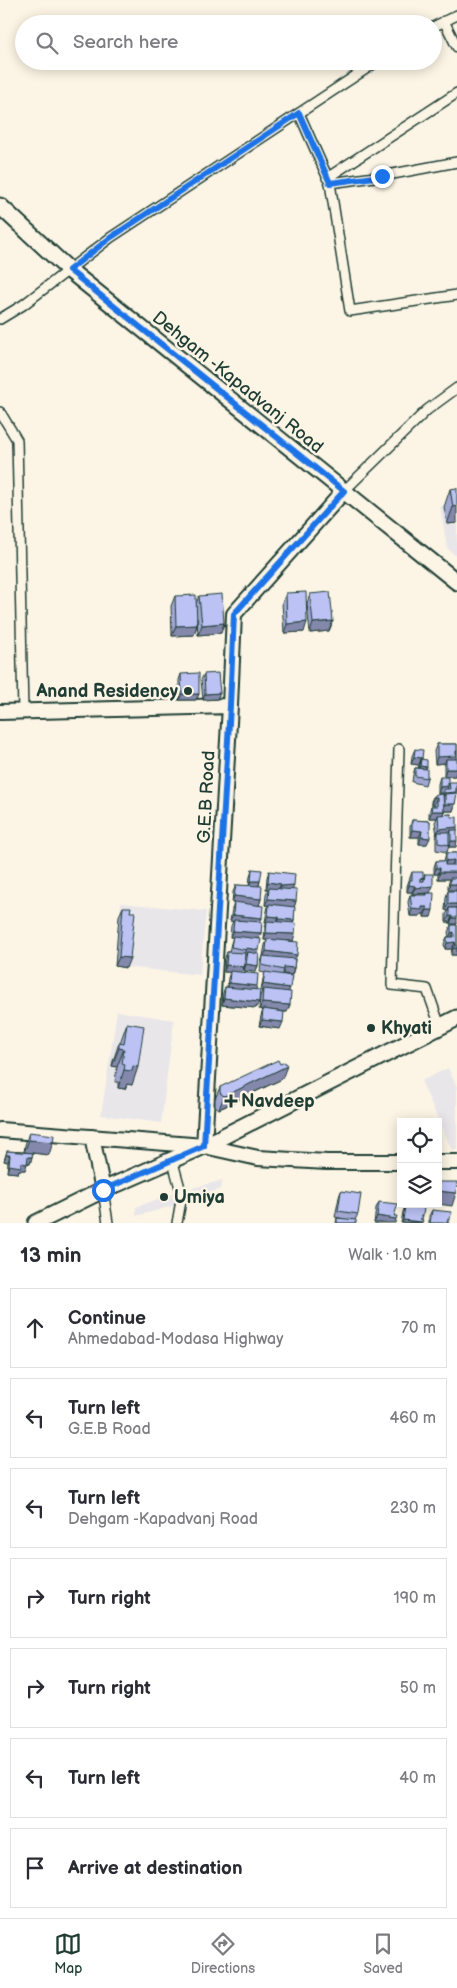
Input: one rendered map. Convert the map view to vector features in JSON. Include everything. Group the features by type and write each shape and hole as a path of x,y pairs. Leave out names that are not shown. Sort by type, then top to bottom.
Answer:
{"main road":[{"name":"Dehgam -Kapadvanj Road","path":"0,206 69,270 457,582"},
{"path":"36,1223 103,1190 204,1146 457,1018"}],"street":[{"path":"457,15 444,21 457,46"},
{"path":"0,319 24,305 110,238 364,70"},
{"path":"329,180 457,93"},
{"path":"299,113 329,180 350,311 457,295"},
{"path":"329,180 382,176 457,162"},
{"path":"344,491 426,410 457,388"},
{"path":"0,412 17,440 23,712"},
{"name":"G.E.B Road","path":"204,1146 234,614 344,491"},
{"path":"0,712 230,706"},
{"path":"399,749 392,985 428,989 440,1026"},
{"path":"0,1130 204,1146 258,1158 327,1162 397,1162"},
{"path":"92,1137 108,1223"},
{"path":"172,1160 182,1195 177,1223"},
{"path":"442,1162 457,1162"}],"shaded area":[{"path":"457,503 457,557 447,548 440,506"},
{"path":"121,903 206,911 200,975 115,966"},
{"path":"117,1011 174,1020 161,1123 101,1115"},
{"path":"448,1068 457,1087 457,1150 452,1150 442,1128 442,1118 438,1118 421,1081"},
{"path":"223,1180 221,1189 188,1200 188,1189"},
{"path":"178,1192 177,1205 136,1216 136,1207"}],"building":[{"path":"457,488 457,506 453,507 450,489"},
{"path":"306,592 307,622 287,624 286,593"},
{"path":"330,592 333,621 313,623 310,594"},
{"path":"222,594 224,623 202,625 199,596"},
{"path":"196,595 197,625 176,626 175,596"},
{"path":"199,673 199,694 182,694 181,674"},
{"path":"218,673 220,693 205,694 204,674"},
{"path":"437,744 457,744 456,756 437,757"},
{"path":"415,749 423,750 422,758 414,757"},
{"path":"421,759 427,760 427,767 420,766"},
{"path":"446,759 457,759 457,769 446,769"},
{"path":"415,768 427,769 427,778 415,776"},
{"path":"440,777 448,777 448,786 440,787"},
{"path":"449,782 457,782 456,792 444,793 444,789 450,789"},
{"path":"457,793 455,804 445,804 445,794"},
{"path":"443,794 444,811 432,811 431,806 437,806 437,797 434,797 434,795"},
{"path":"451,814 451,817 457,817 457,827 439,829 438,815"},
{"path":"412,820 430,821 430,838 421,837 422,831 412,830"},
{"path":"451,830 457,830 457,841 451,841"},
{"path":"438,832 449,832 449,845 438,843"},
{"path":"446,853 457,853 457,872 440,872 440,868 436,868 436,861 445,861 445,865 454,865 454,860 446,861"},
{"path":"252,869 262,870 260,881 251,881"},
{"path":"269,871 295,874 294,885 281,886 281,884 268,882"},
{"path":"412,872 423,872 423,879 420,878 420,881 424,881 425,874 433,874 433,886 415,888 415,886 409,885 410,880 412,880"},
{"path":"450,878 457,878 457,884 450,884"},
{"path":"236,885 262,886 261,899 234,896"},
{"path":"269,888 297,890 296,901 268,899"},
{"path":"448,891 457,891 457,904 448,904"},
{"path":"427,893 434,893 433,910 427,910 427,907 422,907 422,910 412,909 410,895 427,895"},
{"path":"234,902 263,906 262,918 233,915"},
{"path":"269,904 295,907 294,920 268,916"},
{"path":"123,907 131,907 130,912 135,912 130,958 119,957"},
{"path":"449,908 457,908 457,918 449,916"},
{"path":"234,920 262,922 261,933 233,931"},
{"path":"267,921 296,923 295,934 266,933"},
{"path":"451,925 457,925 457,948 453,948 453,946 456,946 455,942 447,943 447,937 454,937 454,932 451,933"},
{"path":"233,936 261,939 259,950 231,947"},
{"path":"267,939 298,942 297,955 266,951"},
{"path":"227,952 245,953 244,967 226,965"},
{"path":"248,952 259,954 258,966 246,964"},
{"path":"263,956 295,959 294,968 284,967 284,970 262,965"},
{"path":"230,971 258,974 257,986 229,983"},
{"path":"265,972 292,976 290,988 263,984"},
{"path":"225,987 260,990 259,1002 224,998"},
{"path":"263,989 291,992 290,1005 262,1003"},
{"path":"263,1009 284,1012 283,1022 262,1020"},
{"path":"127,1023 144,1026 138,1067 133,1066 132,1071 124,1070 125,1065 122,1064 124,1049 119,1048 119,1043 124,1044"},
{"path":"278,1060 280,1064 285,1062 287,1066 229,1094 224,1096 220,1093 220,1087"},
{"path":"29,1132 54,1135 53,1142 29,1140"},
{"path":"7,1151 33,1153 32,1157 28,1157 27,1164 21,1163 21,1167 9,1165 10,1155 6,1155"},
{"path":"442,1182 457,1182 456,1193 442,1191"},
{"path":"341,1191 361,1194 358,1214 338,1211"},
{"path":"379,1202 397,1204 394,1216 397,1216 396,1219 377,1216"},
{"path":"405,1208 424,1208 420,1219 423,1220 422,1222 403,1220"},
{"path":"432,1210 451,1212 448,1223 430,1223"},
{"path":"337,1218 356,1220 356,1223 337,1223"}],"place":[{"name":"Anand Residency","path":"188,691"},
{"name":"Khyati","path":"371,1028"},
{"name":"Navdeep","path":"231,1101"},
{"name":"Umiya","path":"164,1197"}],"route":[{"path":"103,1190 204,1146 234,614 344,491 69,270 110,238 299,113 330,183 382,176"}]}
